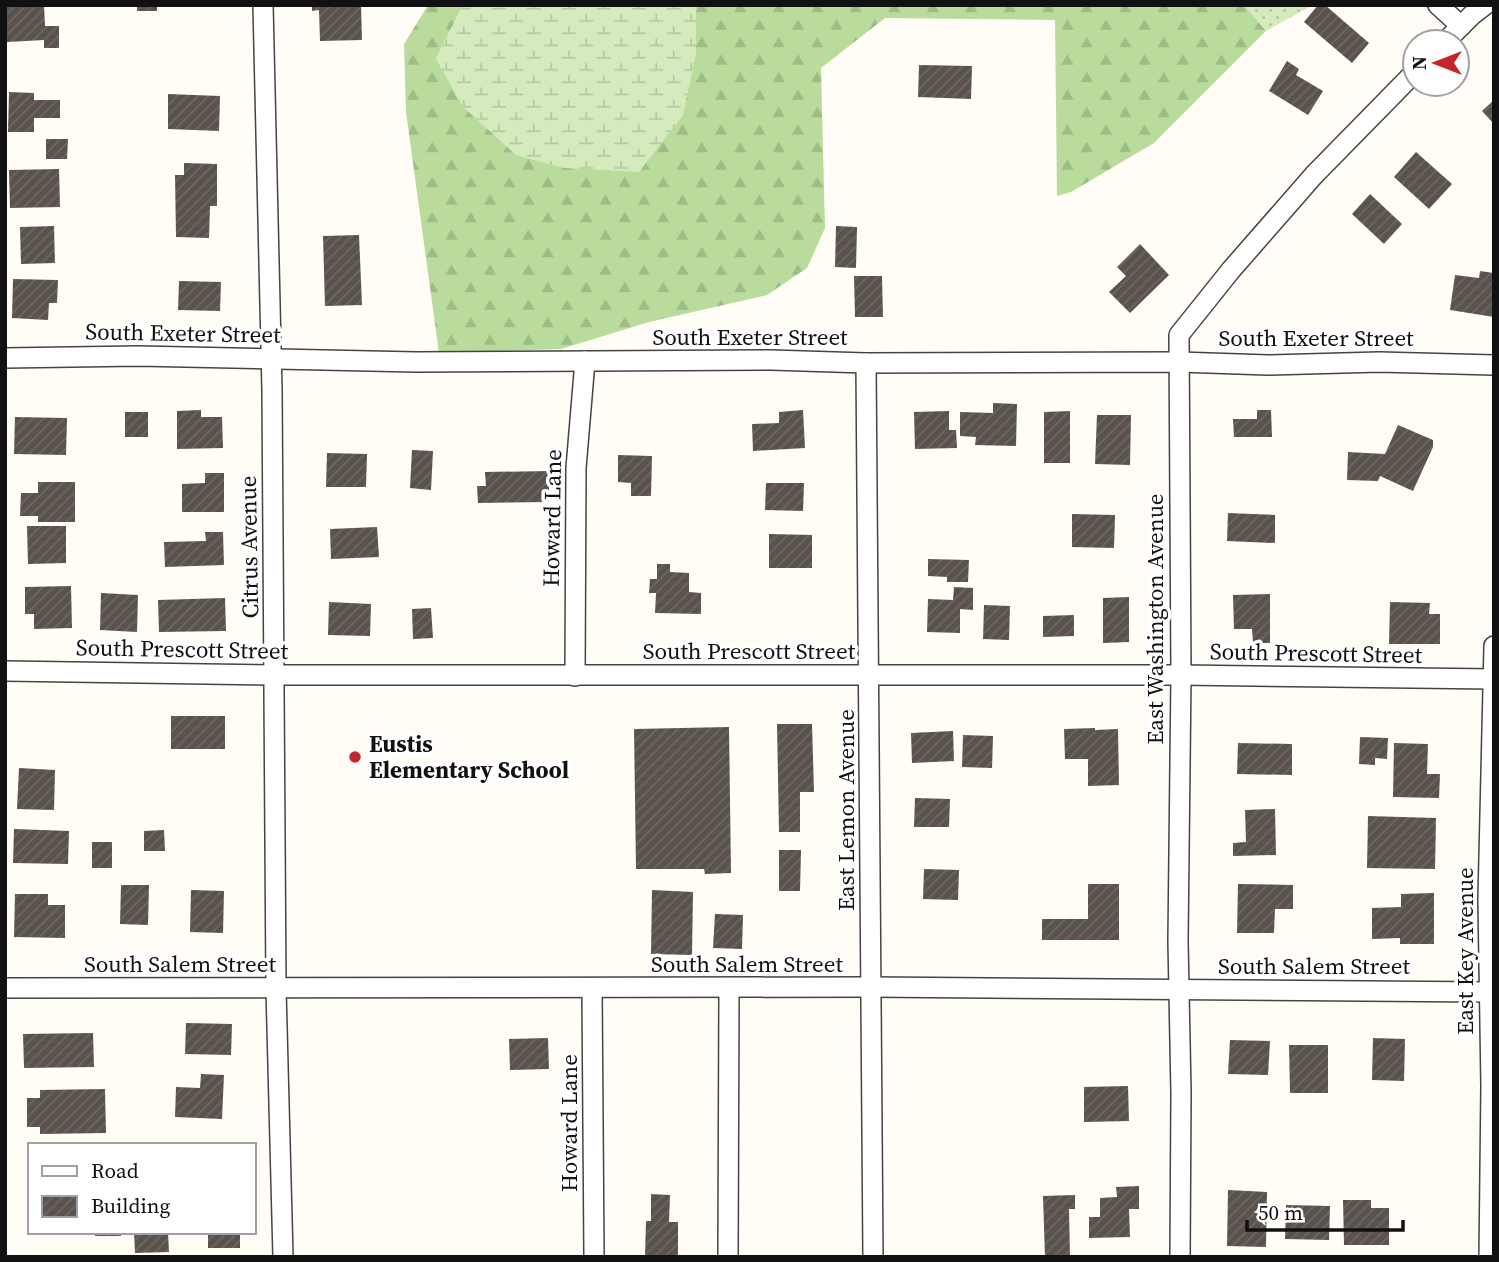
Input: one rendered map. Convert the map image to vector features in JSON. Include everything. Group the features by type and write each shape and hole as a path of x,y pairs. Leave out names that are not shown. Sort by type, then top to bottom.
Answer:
{"street":[{"name":"Citrus Avenue","path":"263,5 276,675 276,989 283,1257"},
{"path":"1438,5 1461,26 1485,5"},
{"name":"East Washington Avenue","path":"1180,1257 1179,335 1231,270 1314,176 1401,86"},
{"name":"South Exeter Street","path":"5,358 138,355 416,362 771,360 866,363 1179,362 1268,365 1379,362 1494,365"},
{"name":"Howard Lane","path":"575,676 576,468 585,361"},
{"name":"East Lemon Avenue","path":"866,363 873,1257"},
{"name":"East Key Avenue","path":"1489,1257 1493,1087 1488,992 1494,646"},
{"name":"South Prescott Street","path":"5,671 276,675 1181,675 1493,679"},
{"name":"South Salem Street","path":"5,988 871,987 1488,992"},
{"name":"Howard Lane","path":"592,989 594,1257"},
{"path":"728,1257 729,989"}],"green space":[{"path":"428,5 463,5 436,59 696,53 696,5 1244,5 1266,31 1154,143 1071,192 1057,196 1055,20 885,18 821,68 825,228 807,268 767,295 649,322 561,349 439,353 406,112 404,44"},
{"path":"463,5 696,5 696,53 683,115 639,172 564,168 516,155 463,107 436,59"},
{"path":"1244,5 1313,5 1266,31"}],"building":[{"path":"5,5 44,5 45,26 59,26 59,48 44,48 44,40 7,42"},
{"path":"137,5 157,5 157,11 137,11"},
{"path":"312,5 361,5 362,40 320,41 319,10 312,11"},
{"path":"1318,5 1325,5 1369,43 1352,63 1304,22"},
{"path":"1287,61 1299,69 1296,75 1323,91 1308,115 1269,91"},
{"path":"919,65 972,66 971,99 918,97"},
{"path":"9,92 34,93 34,100 60,100 60,118 34,118 34,132 8,132"},
{"path":"168,94 220,96 219,131 168,129"},
{"path":"1494,100 1494,124 1482,111"},
{"path":"46,139 68,139 67,159 46,159"},
{"path":"1416,152 1452,184 1429,209 1394,177"},
{"path":"184,163 217,164 217,206 210,206 209,238 176,237 175,175 184,175"},
{"path":"59,169 60,207 10,208 9,170"},
{"path":"1370,194 1402,224 1384,244 1352,214"},
{"path":"54,226 55,263 21,264 20,227"},
{"path":"836,226 857,227 856,268 835,267"},
{"path":"359,235 362,305 325,306 323,236"},
{"path":"1140,244 1169,275 1130,313 1109,292 1126,276 1117,267"},
{"path":"1480,271 1494,273 1494,317 1450,310 1455,275 1479,278"},
{"path":"854,276 882,276 883,317 855,317"},
{"path":"13,279 58,280 57,303 49,303 48,320 12,318"},
{"path":"179,281 221,282 220,311 178,310"},
{"path":"993,403 1017,404 1016,446 975,445 976,437 960,436 960,412 993,413"},
{"path":"201,410 201,417 222,417 223,448 177,449 177,411"},
{"path":"803,410 805,448 753,451 752,424 779,423 779,412"},
{"path":"1257,410 1271,410 1272,437 1234,437 1233,419 1257,419"},
{"path":"949,411 949,430 956,430 957,448 915,449 914,412"},
{"path":"1070,411 1070,463 1044,463 1044,412"},
{"path":"125,412 148,412 148,437 125,437"},
{"path":"1097,415 1131,415 1130,465 1095,464"},
{"path":"15,417 67,418 66,455 14,454"},
{"path":"1398,425 1433,440 1433,447 1413,491 1380,476 1378,481 1347,480 1348,452 1385,454"},
{"path":"412,450 433,451 431,490 410,488"},
{"path":"327,453 367,454 366,487 326,487"},
{"path":"618,455 652,456 651,496 631,496 631,483 618,482"},
{"path":"549,471 549,502 478,503 477,486 486,486 485,472"},
{"path":"205,473 224,473 224,512 182,512 182,484 205,483"},
{"path":"38,482 75,482 75,522 38,522 38,516 20,516 21,493 38,493"},
{"path":"766,483 804,483 803,511 765,510"},
{"path":"1228,513 1275,515 1275,543 1227,541"},
{"path":"1072,514 1115,515 1114,548 1072,547"},
{"path":"27,526 66,526 66,563 28,564"},
{"path":"377,527 379,557 331,559 330,529"},
{"path":"205,532 223,532 224,565 165,567 164,542 206,541"},
{"path":"769,534 812,535 812,568 769,568"},
{"path":"928,559 969,560 968,582 947,582 947,577 928,576"},
{"path":"657,564 670,564 670,572 689,573 689,592 701,593 701,614 655,613 656,593 649,593 650,579 657,579"},
{"path":"71,586 72,628 34,629 34,614 25,614 25,587"},
{"path":"954,587 973,588 973,610 960,609 960,633 927,632 928,599 953,600"},
{"path":"101,593 138,595 137,632 100,630"},
{"path":"1270,594 1270,643 1253,643 1252,629 1234,629 1233,595"},
{"path":"1129,597 1129,642 1103,643 1103,598"},
{"path":"225,598 226,631 159,632 158,600"},
{"path":"329,602 371,604 370,636 328,635"},
{"path":"1390,602 1430,603 1429,614 1440,614 1440,644 1389,644"},
{"path":"984,605 1010,606 1009,640 983,639"},
{"path":"431,608 433,638 413,639 412,609"},
{"path":"1074,615 1074,636 1043,637 1043,616"},
{"path":"171,716 225,716 225,749 171,749"},
{"path":"777,724 812,724 814,792 800,792 800,832 779,832"},
{"path":"729,727 731,873 705,874 704,869 636,869 634,729"},
{"path":"1064,729 1118,729 1119,785 1088,786 1088,759 1065,759"},
{"path":"953,731 954,761 912,763 911,733"},
{"path":"963,735 993,736 992,768 962,767"},
{"path":"1360,737 1388,738 1387,759 1375,758 1375,765 1359,764"},
{"path":"1238,743 1292,744 1292,775 1237,774"},
{"path":"1394,743 1428,744 1427,774 1440,774 1439,798 1393,797"},
{"path":"19,768 55,770 54,810 17,809"},
{"path":"915,798 950,799 949,827 914,827"},
{"path":"1275,809 1276,855 1233,856 1233,843 1246,842 1245,810"},
{"path":"1368,816 1436,818 1435,869 1367,868"},
{"path":"14,829 69,831 68,864 13,863"},
{"path":"164,830 165,851 144,851 144,831"},
{"path":"92,842 112,842 112,868 92,868"},
{"path":"779,850 801,850 800,891 779,891"},
{"path":"924,869 959,870 958,900 923,899"},
{"path":"1088,884 1119,884 1119,940 1042,940 1042,919 1088,919"},
{"path":"1238,884 1293,885 1293,909 1275,909 1274,933 1237,933"},
{"path":"121,885 149,885 148,925 120,924"},
{"path":"191,890 224,891 223,933 190,932"},
{"path":"652,890 693,892 692,955 651,954"},
{"path":"1434,893 1434,944 1400,944 1400,938 1372,939 1372,908 1401,907 1401,894"},
{"path":"15,894 48,894 48,905 65,905 65,938 14,937"},
{"path":"715,914 743,915 742,949 713,948"},
{"path":"186,1023 232,1024 231,1055 185,1054"},
{"path":"93,1033 94,1067 24,1068 23,1034"},
{"path":"548,1038 549,1069 510,1070 509,1039"},
{"path":"1373,1038 1405,1039 1404,1081 1372,1080"},
{"path":"1230,1040 1270,1041 1268,1075 1228,1074"},
{"path":"1289,1045 1328,1045 1328,1093 1290,1093"},
{"path":"201,1074 224,1075 222,1119 175,1117 176,1087 200,1088"},
{"path":"1128,1086 1129,1121 1084,1122 1084,1087"},
{"path":"105,1089 106,1133 40,1134 40,1127 27,1127 27,1098 40,1098 40,1090"},
{"path":"1139,1186 1139,1209 1129,1209 1130,1237 1089,1238 1089,1217 1100,1217 1100,1198 1117,1197 1116,1187"},
{"path":"1228,1190 1267,1192 1266,1247 1227,1246"},
{"path":"651,1194 670,1195 669,1222 678,1222 678,1257 645,1257 646,1221 651,1221"},
{"path":"1075,1195 1075,1209 1069,1209 1070,1257 1045,1257 1043,1196"},
{"path":"1343,1200 1371,1200 1371,1208 1389,1208 1389,1245 1344,1245"},
{"path":"1286,1205 1330,1206 1329,1240 1285,1239"},
{"path":"95,1234 121,1234 121,1236"},
{"path":"134,1234 168,1234 169,1252 135,1253"},
{"path":"208,1234 240,1234 240,1248 208,1248"}],"place":[{"name":"Eustis Elementary School","path":"355,757"}]}
